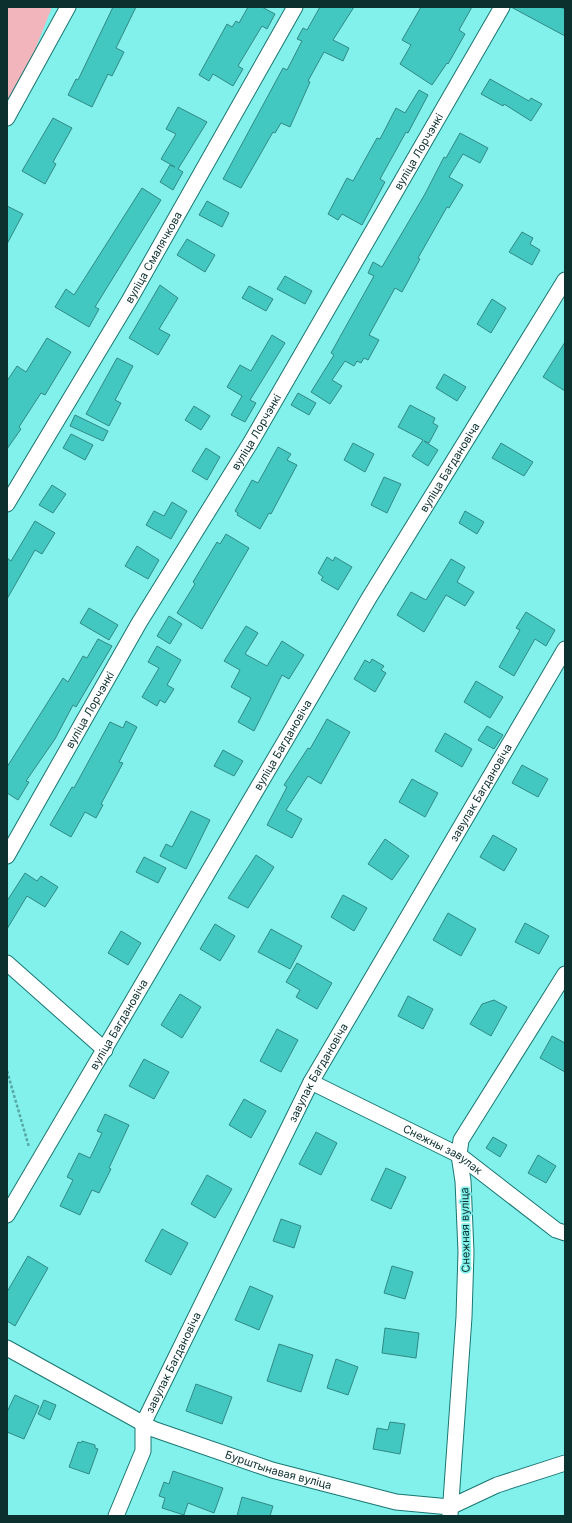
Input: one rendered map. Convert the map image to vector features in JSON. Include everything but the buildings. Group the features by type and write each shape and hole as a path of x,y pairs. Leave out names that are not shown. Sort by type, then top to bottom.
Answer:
{"street":[{"path":"7,118 68,7"},
{"name":"вуліца Смалячкова","path":"7,504 130,299 295,7"},
{"name":"вуліца Лорчэнкі","path":"7,856 139,623 250,442 502,7"},
{"name":"вуліца Багдановіча","path":"7,1215 369,598 565,280"},
{"name":"завулак Багдановіча","path":"116,1516 142,1451 143,1424 311,1082 565,649"},
{"path":"7,964 105,1050"},
{"name":"Снежная вуліца","path":"450,1511 464,1317 466,1252 463,1181 459,1155 461,1140 565,974"},
{"name":"Снежны завулак","path":"311,1082 459,1155 556,1230 565,1233"},
{"name":"Бурштынавая вуліца","path":"7,1348 152,1429 272,1470 396,1502 450,1511"},
{"path":"450,1511 497,1485 565,1463"}],"path":[{"path":"7,1071 29,1149 40,1159"}],"shaded area":[{"path":"7,7 52,7 27,70 7,104"}]}
